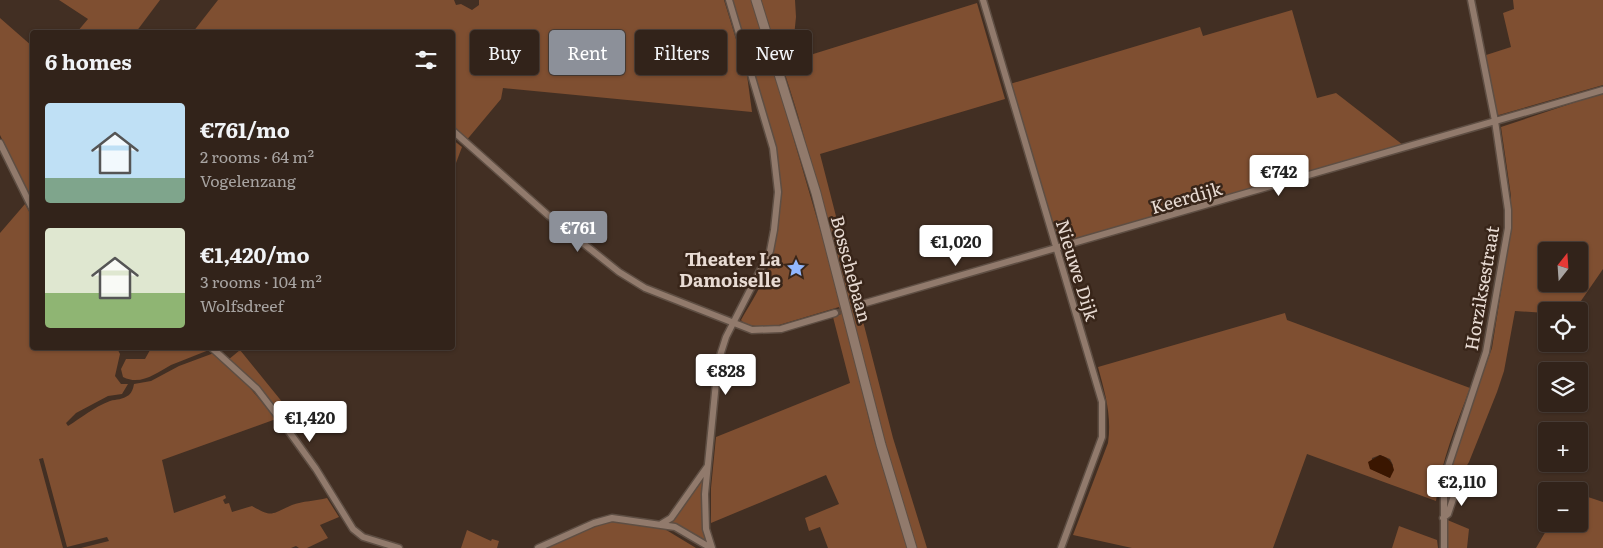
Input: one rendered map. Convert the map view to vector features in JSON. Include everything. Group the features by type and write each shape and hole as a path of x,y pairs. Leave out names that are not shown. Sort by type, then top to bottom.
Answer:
{"main road":[{"name":"Bosschebaan","path":"756,0 816,193 881,445 912,548"}],"street":[{"path":"711,548 706,529 708,466 718,362 733,323 770,251 776,221 778,192 776,169 768,130 729,0"},
{"name":"Nieuwe Dijk","path":"983,0 1102,402 1102,437 1061,548"},
{"name":"Horziksestraat","path":"1444,548 1444,479 1486,352 1508,228 1508,210 1495,121 1472,0"},
{"name":"Keerdijk","path":"862,304 1056,250 1603,90"},
{"path":"455,133 549,216 619,272 646,288 752,330 781,329 835,313"},
{"path":"0,143 30,204"},
{"path":"214,350 257,389 316,469 353,529 363,537 399,548"},
{"path":"661,524 671,518 708,466"},
{"path":"1443,518 1448,514 1459,481"},
{"path":"538,548 606,519 628,519 676,527 711,548"}],"shaded area":[{"path":"59,0 160,0 138,30 79,30 88,19"},
{"path":"218,0 454,0 456,5 461,4 472,10 479,5 479,0 724,0 737,42 737,75 747,75 752,112 503,88 501,99 465,142 455,134 455,30 195,30"},
{"path":"732,0 753,0 762,30 740,30"},
{"path":"761,0 795,0 795,30 771,30"},
{"path":"1513,0 1603,0 1603,85 1499,115 1496,114 1483,56 1511,47 1503,13 1514,9"},
{"path":"977,3 1005,99 820,154 893,438 927,548 916,548 888,456 804,136 785,75 812,75 812,54"},
{"path":"1292,10 1317,98 1336,93 1403,145 1064,243 1057,240 1010,84 1200,27 1203,36"},
{"path":"0,18 30,44 29,195 0,135"},
{"path":"752,75 775,75 839,294 872,432 908,548 828,548 820,527 809,531 805,518 839,504 826,475 711,523 711,488 716,437 850,383 833,317 841,314 839,307 779,325 766,327 745,325 741,320 763,281 771,256 778,219 778,169"},
{"path":"1603,93 1603,269 1588,291 1588,242 1538,242 1538,292 1587,292 1580,302 1538,302 1538,312 1515,311 1504,371 1497,392 1469,462 1459,478 1462,465 1458,465 1447,513 1445,492 1450,465 1492,348 1511,228 1511,196 1501,127"},
{"path":"455,142 462,147 455,166"},
{"path":"25,204 30,213 30,350 118,350 120,354 115,376 121,384 128,384 122,394 108,396 76,413 66,423 68,426 99,406 129,395 134,384 151,381 179,366 214,353 250,388 276,419 162,460 174,513 225,495 226,498 223,500 225,504 229,503 232,512 252,506 264,512 272,513 296,504 327,498 339,517 320,525 328,538 307,548 296,546 291,548 81,548 109,541 107,537 67,547 43,458 39,459 63,548 0,548 0,233"},
{"path":"1285,313 1287,320 1470,388 1445,458 1436,501 1307,454 1273,548 1132,548 1073,535 1108,443 1108,414 1098,367","holes":["1380,455 1390,459 1393,465 1390,478 1371,469 1372,458"]},
{"path":"150,350 209,350 142,379 136,380 123,377 121,369 126,359 145,359"},
{"path":"240,350 283,403 285,409 280,414 228,360"},
{"path":"1380,455 1388,459 1392,465 1394,470 1390,478 1370,469 1368,462"},
{"path":"704,477 702,523 706,541 668,523"},
{"path":"1588,497 1603,502 1603,548 1536,548 1545,532 1588,532"},
{"path":"1445,519 1469,529 1467,548 1446,548"},
{"path":"608,521 663,528 696,548 543,548 584,529"},
{"path":"1399,526 1437,540 1438,548 1392,548"},
{"path":"467,530 491,541 492,539 499,541 497,548 461,548"}],"tunnel":[{"path":"835,313 862,304"}],"place":[{"name":"Theater La Damoiselle","path":"796,268"}]}
